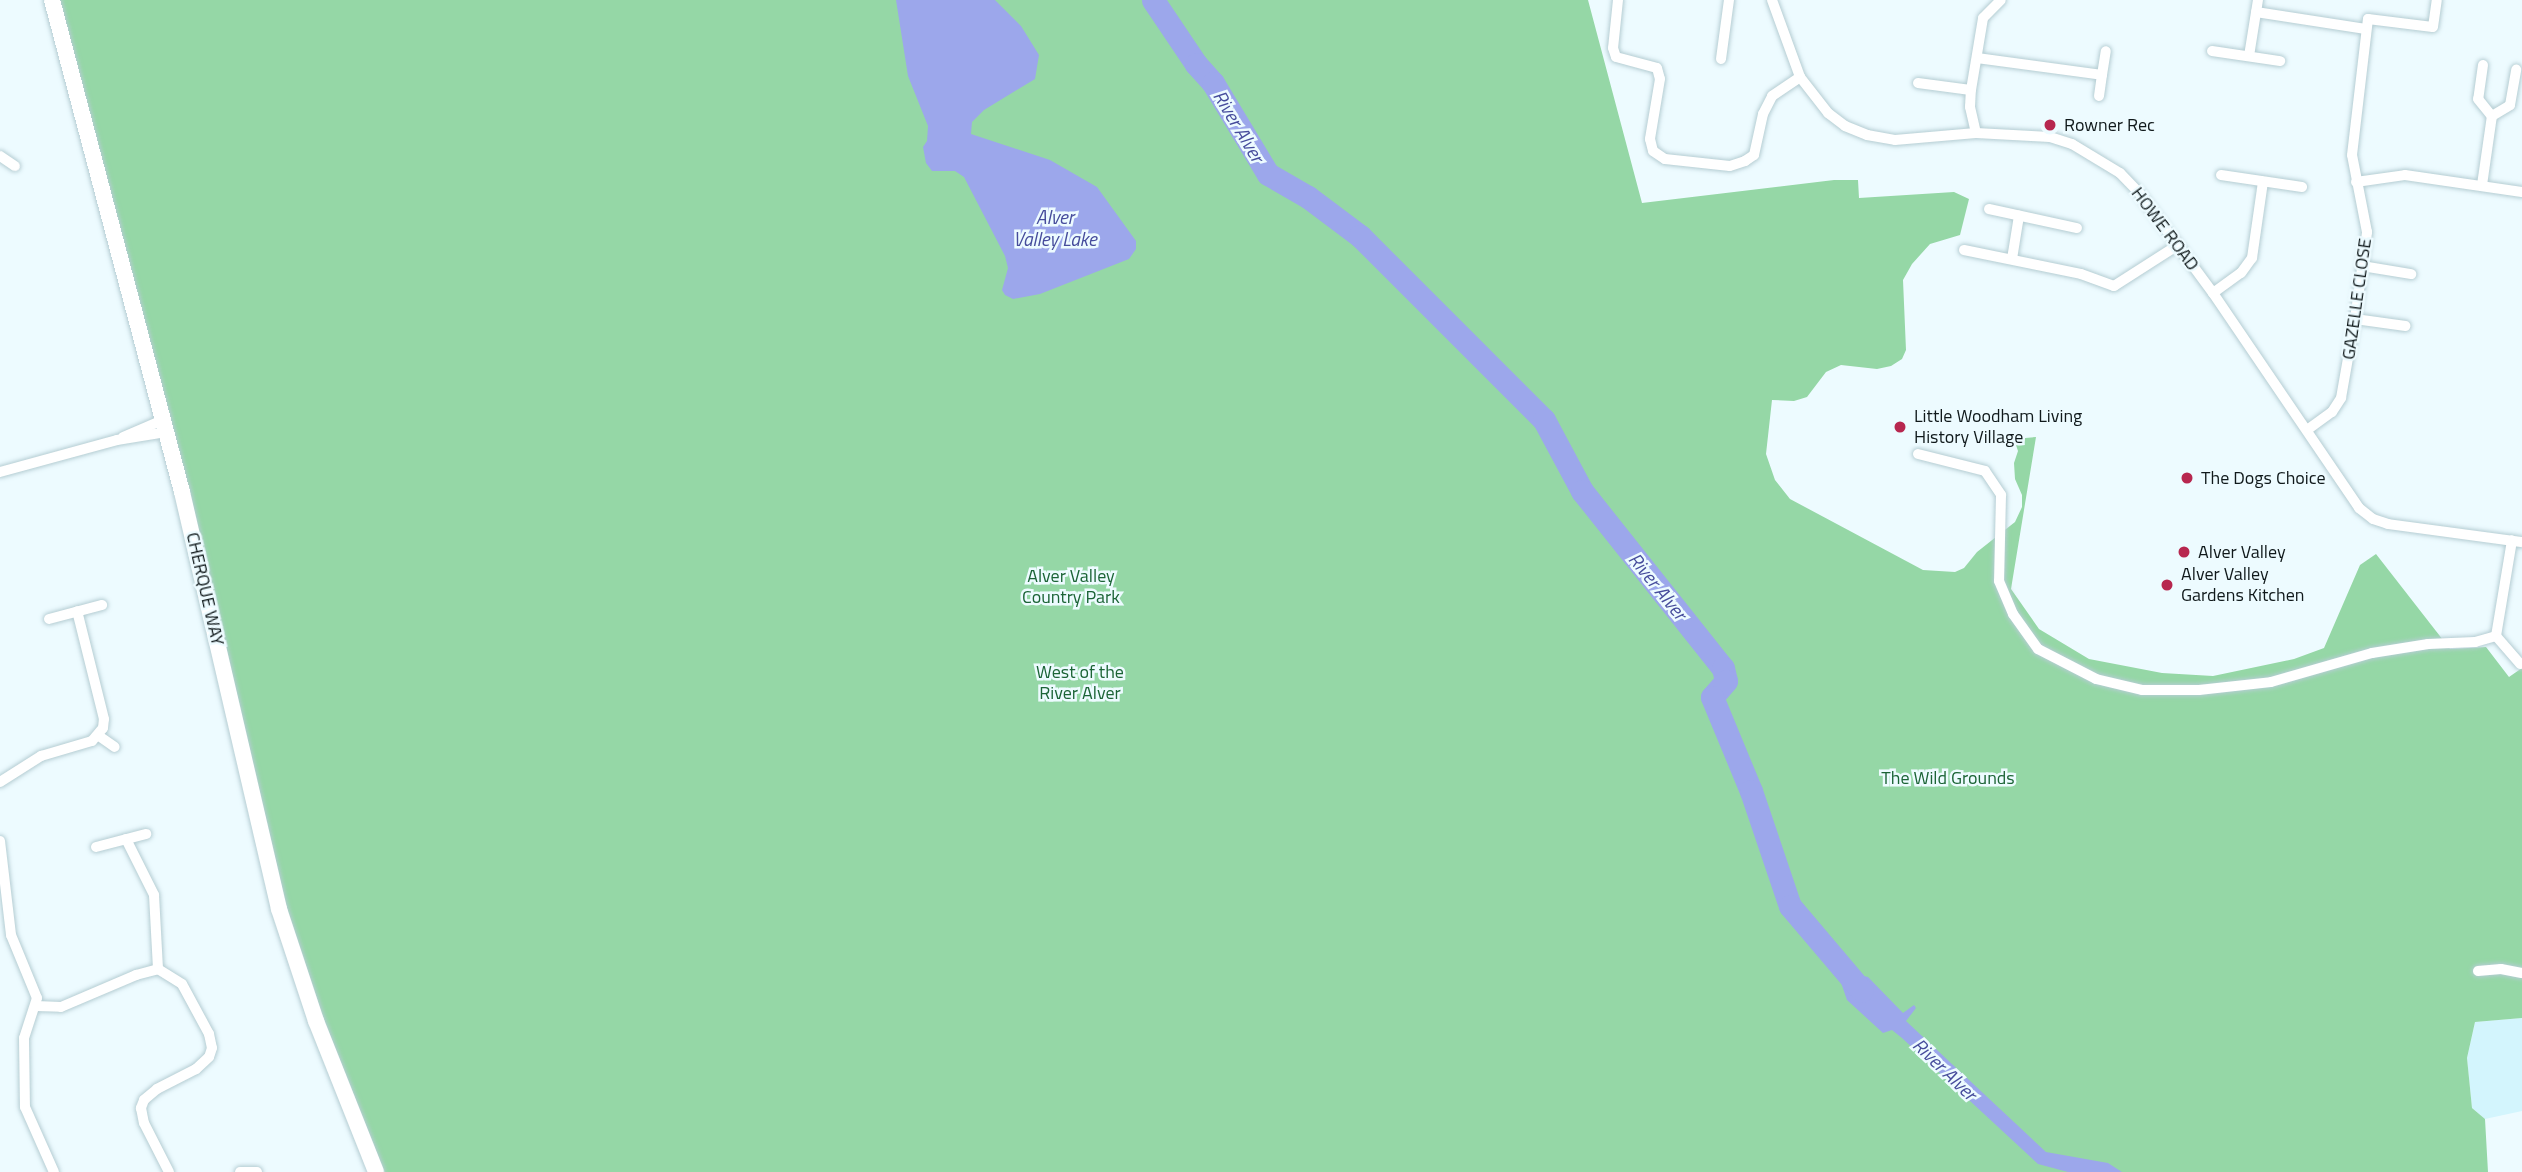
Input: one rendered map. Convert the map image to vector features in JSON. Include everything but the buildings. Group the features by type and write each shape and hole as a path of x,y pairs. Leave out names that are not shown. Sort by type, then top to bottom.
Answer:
{"street":[{"name":"CHERQUE WAY","path":"52,0 165,426 279,909 316,1021 376,1172"},
{"path":"1618,0 1613,36 1616,57 1657,68 1660,79 1650,139 1653,151 1665,159 1730,166 1745,161 1754,155 1763,114 1772,96 1800,77"},
{"path":"1721,59 1729,0"},
{"name":"HOWE ROAD","path":"1772,0 1800,77 1828,113 1845,126 1867,135 1895,140 1922,140 1976,133 2050,137 2099,158 2135,188 2213,293 2359,508 2373,519 2388,524 2517,541"},
{"path":"1976,133 1970,107 1971,90 1983,18 2001,0"},
{"path":"2249,56 2257,6 2366,29 2368,19 2433,27 2437,0"},
{"name":"GAZELLE CLOSE","path":"2306,430 2332,412 2341,398 2355,319 2367,232 2352,155 2366,29"},
{"path":"2099,96 2106,51"},
{"path":"2212,51 2280,61"},
{"path":"1977,58 2102,75"},
{"path":"2482,185 2492,116 2478,99 2483,65"},
{"path":"2492,116 2510,105 2516,69"},
{"path":"1918,83 1971,90"},
{"path":"0,156 15,166"},
{"path":"2221,175 2302,187"},
{"path":"2356,182 2405,175 2522,192"},
{"path":"2213,293 2241,273 2252,258 2263,182"},
{"path":"1989,209 2077,228"},
{"path":"2012,259 2019,216"},
{"path":"1964,250 2081,274 2115,286 2178,244"},
{"path":"2362,267 2411,274"},
{"path":"2355,319 2406,326"},
{"path":"0,472 165,426"},
{"path":"1918,454 1984,471 2001,495 2000,581 2013,614 2038,649 2096,679 2142,690 2211,689 2271,682 2372,653 2428,644 2475,642 2496,636"},
{"path":"2496,636 2517,541"},
{"path":"49,619 102,605"},
{"path":"0,782 26,763 92,741 99,736 104,719 77,611"},
{"path":"2496,636 2520,664"},
{"path":"99,736 115,747"},
{"path":"96,847 146,834"},
{"path":"126,839 154,895 158,969"},
{"path":"0,841 4,903 12,936 35,988 36,1006 24,1038 25,1107 54,1172"},
{"path":"36,1006 61,1007 136,975 158,969 170,975 188,993 212,1040 209,1057 149,1093 141,1108 144,1123 169,1172"},
{"path":"2478,971 2501,969 2522,973"},
{"path":"240,1172 257,1172"}],"shaded area":[{"path":"2522,1018 2522,1111 2485,1119 2472,1108 2467,1058 2475,1022"}],"green space":[{"name":"Alver Valley Country Park","path":"52,0 1588,0 1642,203 1834,180 1858,180 1859,198 1954,192 1969,199 1960,235 1930,244 1912,264 1903,280 1906,350 1902,359 1891,366 1877,369 1841,365 1826,372 1807,397 1794,401 1772,400 1766,454 1775,480 1790,499 1923,570 1955,572 1964,568 1977,552 2015,522 2022,507 2022,495 2015,479 2014,463 2018,451 2014,439 2036,437 2011,589 2039,629 2089,659 2162,673 2213,676 2294,659 2324,648 2360,565 2376,554 2450,649 2486,647 2509,677 2522,668 2522,1018 2475,1022 2467,1058 2472,1108 2485,1119 2488,1172 380,1172 316,1021"}],"water":[{"name":"Alver Valley Lake","path":"896,0 995,0 1021,26 1039,55 1035,79 984,110 972,122 971,134 1050,160 1097,187 1136,241 1136,249 1129,259 1040,294 1013,299 1005,295 1002,290 1008,268 1005,256 964,177 955,171 932,171 926,163 923,147 927,141 928,126 908,76"},
{"path":"1845,963 1859,975 1868,977 1903,1013 1914,1005 1916,1008 1906,1021 2046,1152 2108,1163 2122,1172 2068,1172 2038,1164 1902,1038 1892,1030 1883,1033 1847,1000 1838,974"}],"waterway":[{"name":"River Alver","path":"1153,0 1196,64 1213,83 1268,174 1308,197 1360,236 1544,420 1582,491 1723,668 1726,681 1712,697 1751,791 1790,906 1862,991"}],"place":[{"name":"Rowner Rec","path":"2050,125"},
{"name":"Little Woodham Living History Village","path":"1900,427"},
{"name":"The Dogs Choice","path":"2187,478"},
{"name":"Alver Valley","path":"2184,552"},
{"name":"Alver Valley Gardens Kitchen","path":"2167,585"}],"park label":[{"name":"West of the River Alver","path":"1080,683"},
{"name":"The Wild Grounds","path":"1948,778"}]}
